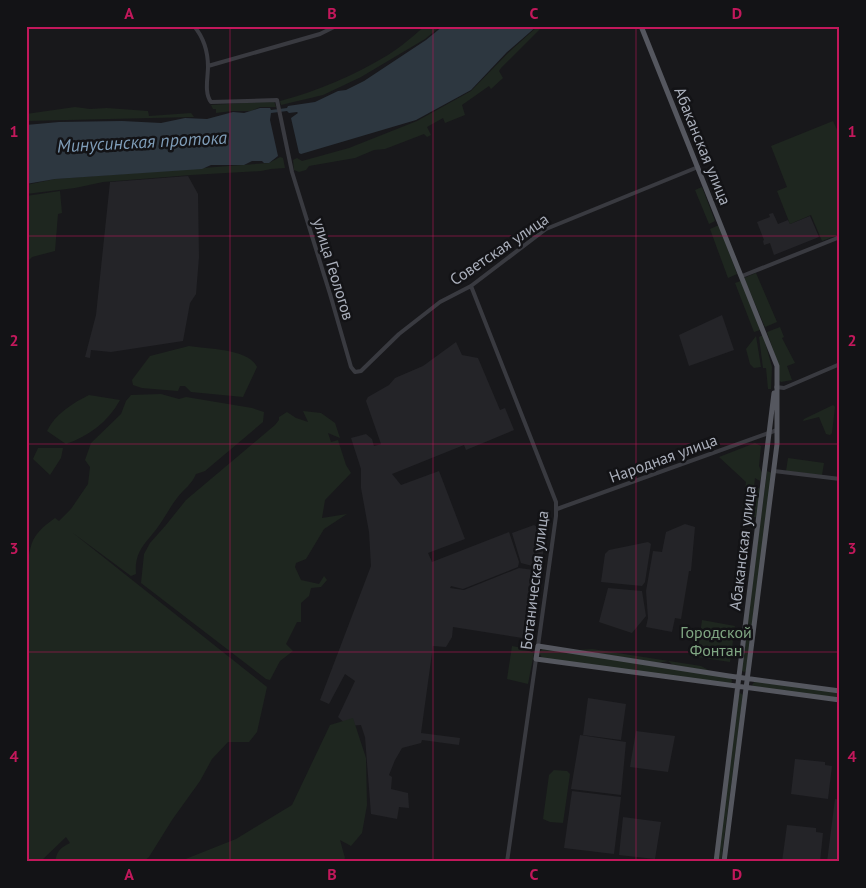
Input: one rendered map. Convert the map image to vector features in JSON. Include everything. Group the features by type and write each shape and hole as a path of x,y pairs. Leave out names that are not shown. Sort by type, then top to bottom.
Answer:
{"main road":[{"name":"Абаканская улица","path":"641,26 775,360 777,443 724,862"},
{"name":"Абаканская улица","path":"716,862 764,470 776,388"},
{"path":"768,443 772,439 777,443"},
{"path":"764,470 774,471"},
{"path":"538,646 840,691"},
{"name":"Ботаническая улица","path":"536,659 538,646"},
{"path":"536,659 840,700"}],"street":[{"path":"194,26 206,46 208,66 320,34 336,26"},
{"name":"улица Геологов","path":"208,66 207,95 211,102 277,102 300,202 325,276 351,367 355,372 361,372"},
{"name":"Советская улица","path":"361,372 400,334 440,302 471,286 553,225 698,167"},
{"path":"742,276 840,237"},
{"name":"Ботаническая улица","path":"471,286 554,496 557,509 538,646"},
{"path":"776,388 784,388 840,364"},
{"name":"Народная улица","path":"557,509 778,430"},
{"path":"774,471 840,479"},
{"name":"Ботаническая улица","path":"507,862 536,659"}],"shaded area":[{"path":"188,176 198,194 199,257 196,294 190,303 183,341 111,352 91,350 90,358 85,357 96,315 110,182"},
{"path":"773,213 778,224 788,220 790,224 810,216 819,237 774,255 770,243 764,245 757,222 770,217 769,214"},
{"path":"722,315 734,350 689,366 679,335"},
{"path":"456,342 462,355 478,358 500,410 505,408 514,430 466,450 464,445 392,474 401,485 439,471 465,539 428,553 432,562 509,532 519,562 518,567 463,589 451,586 450,588 464,590 519,568 541,571 529,639 453,627 452,637 446,647 433,646 421,733 460,738 459,745 422,740 421,743 402,748 389,775 392,777 391,789 408,793 409,808 399,807 397,819 371,814 365,737 361,725 348,726 338,717 355,681 345,674 329,704 320,700 371,566 369,532 361,488 361,469 351,438 366,434 372,439 374,446 381,444 366,401 368,397 389,385 395,378 423,366"},
{"path":"685,524 695,527 691,571 689,571 681,619 675,618 672,632 646,627 648,618 646,591 653,551 662,552 666,532"},
{"path":"534,525 547,534 540,568 521,563 512,533"},
{"path":"648,542 651,544 645,582 642,586 601,582 605,554 609,550"},
{"path":"608,588 642,591 646,616 632,633 599,622"},
{"path":"588,698 626,704 621,740 583,735"},
{"path":"636,731 675,736 668,772 630,767"},
{"path":"580,735 626,742 621,795 571,789"},
{"path":"795,759 825,762 825,765 832,766 828,799 791,794"},
{"path":"572,791 621,797 614,854 564,848"},
{"path":"835,799 840,800 840,862 827,862"},
{"path":"623,817 661,822 655,859 619,855"},
{"path":"787,825 816,828 816,832 823,833 820,862 782,862"}],"green space":[{"path":"425,26 441,26 425,39 361,77 323,95 281,105 280,101 349,76 388,55"},
{"path":"538,26 543,26 501,68 499,71 503,78 491,89 489,86 462,105 465,115 445,123 443,118 427,127 431,135 427,137 424,134 355,158 309,166 306,170 299,172 294,170 293,160 297,158 302,161 349,148 417,121 471,91 508,53"},
{"path":"274,101 276,107 260,107 251,111 216,113 216,109 213,109 211,105"},
{"path":"75,107 148,111 149,116 191,113 194,117 26,121 26,114"},
{"path":"833,121 840,136 840,234 822,241 811,215 790,224 777,191 787,187 771,146"},
{"path":"280,157 283,158 285,168 103,182 75,188 26,194 26,185 55,179 269,163"},
{"path":"702,187 715,221 709,224 695,190"},
{"path":"60,191 62,213 58,214 55,251 32,257 28,261 26,259 26,196"},
{"path":"719,225 737,274 728,278 710,229"},
{"path":"756,273 777,322 765,327 744,278"},
{"path":"741,281 760,330 754,332 735,283"},
{"path":"780,327 784,337 782,338 795,363 787,366 792,380 781,382 778,379 778,364 767,332"},
{"path":"763,335 772,367 771,389 768,389 766,368 763,368 759,337"},
{"path":"756,336 761,367 754,368 750,364 746,349"},
{"path":"189,346 237,353 253,361 257,367 243,397 191,392 185,386 180,386 178,391 142,388 133,385 132,380 150,356"},
{"path":"161,394 179,399 186,397 252,408 264,412 263,422 205,471 196,474 143,546 137,558 136,574 131,576 73,533 267,687 257,732 249,742 228,742 212,759 200,781 172,820 149,857 143,862 55,862 60,850 70,843 66,837 41,861 26,862 26,570 31,544 43,528 55,518 59,521 71,509 88,484 90,467 85,460 91,443 121,414 126,401 131,395"},
{"path":"89,395 120,400 104,421 74,441 66,444 47,431 60,414"},
{"path":"833,405 835,407 832,433 830,435 826,434 819,417 803,421 804,419"},
{"path":"303,411 321,413 335,423 340,438 328,433 331,442 338,440 346,465 351,473 325,500 322,518 347,514 324,529 306,559 296,563 295,567 301,580 319,584 324,576 327,580 321,587 311,588 309,596 301,603 301,622 297,622 286,644 293,651 280,661 270,680 266,679 141,583 144,554 150,543 186,500 275,425 279,417 287,412 296,418 308,422"},
{"path":"755,443 761,446 759,466 762,473 760,481 755,478 754,487 759,488 760,492 756,517 742,511 746,482 719,457"},
{"path":"38,448 63,448 61,458 50,475 33,459"},
{"path":"788,458 824,463 822,475 786,471"},
{"path":"767,471 772,473 746,671 744,672 741,670"},
{"name":"Городской Фонтан","path":"702,620 735,626 730,662 697,657"},
{"path":"512,646 528,649 534,653 528,684 507,679"},
{"path":"544,648 731,678 732,681 731,684 542,658 539,652"},
{"path":"592,649 701,666 710,671 673,665 668,661 659,663 579,650"},
{"path":"755,681 840,692 840,698 754,688 752,685"},
{"path":"738,694 743,695 721,862 717,862"},
{"path":"353,718 366,758 367,805 362,833 351,846 340,840 345,858 342,862 178,862 236,839 292,805 330,725"},
{"path":"554,770 567,771 570,774 563,823 550,822 543,819 549,775"}],"water":[{"name":"Минусинская протока","path":"443,26 537,26 507,52 471,90 416,120 301,154 299,153 291,118 298,113 289,113 287,111 271,113 270,120 278,156 269,163 252,161 244,165 211,165 202,169 55,179 26,184 26,125 59,122 122,121 161,123 185,118 207,119 233,112 244,113 260,108 270,108 271,110 315,102 364,81 426,40"}]}
